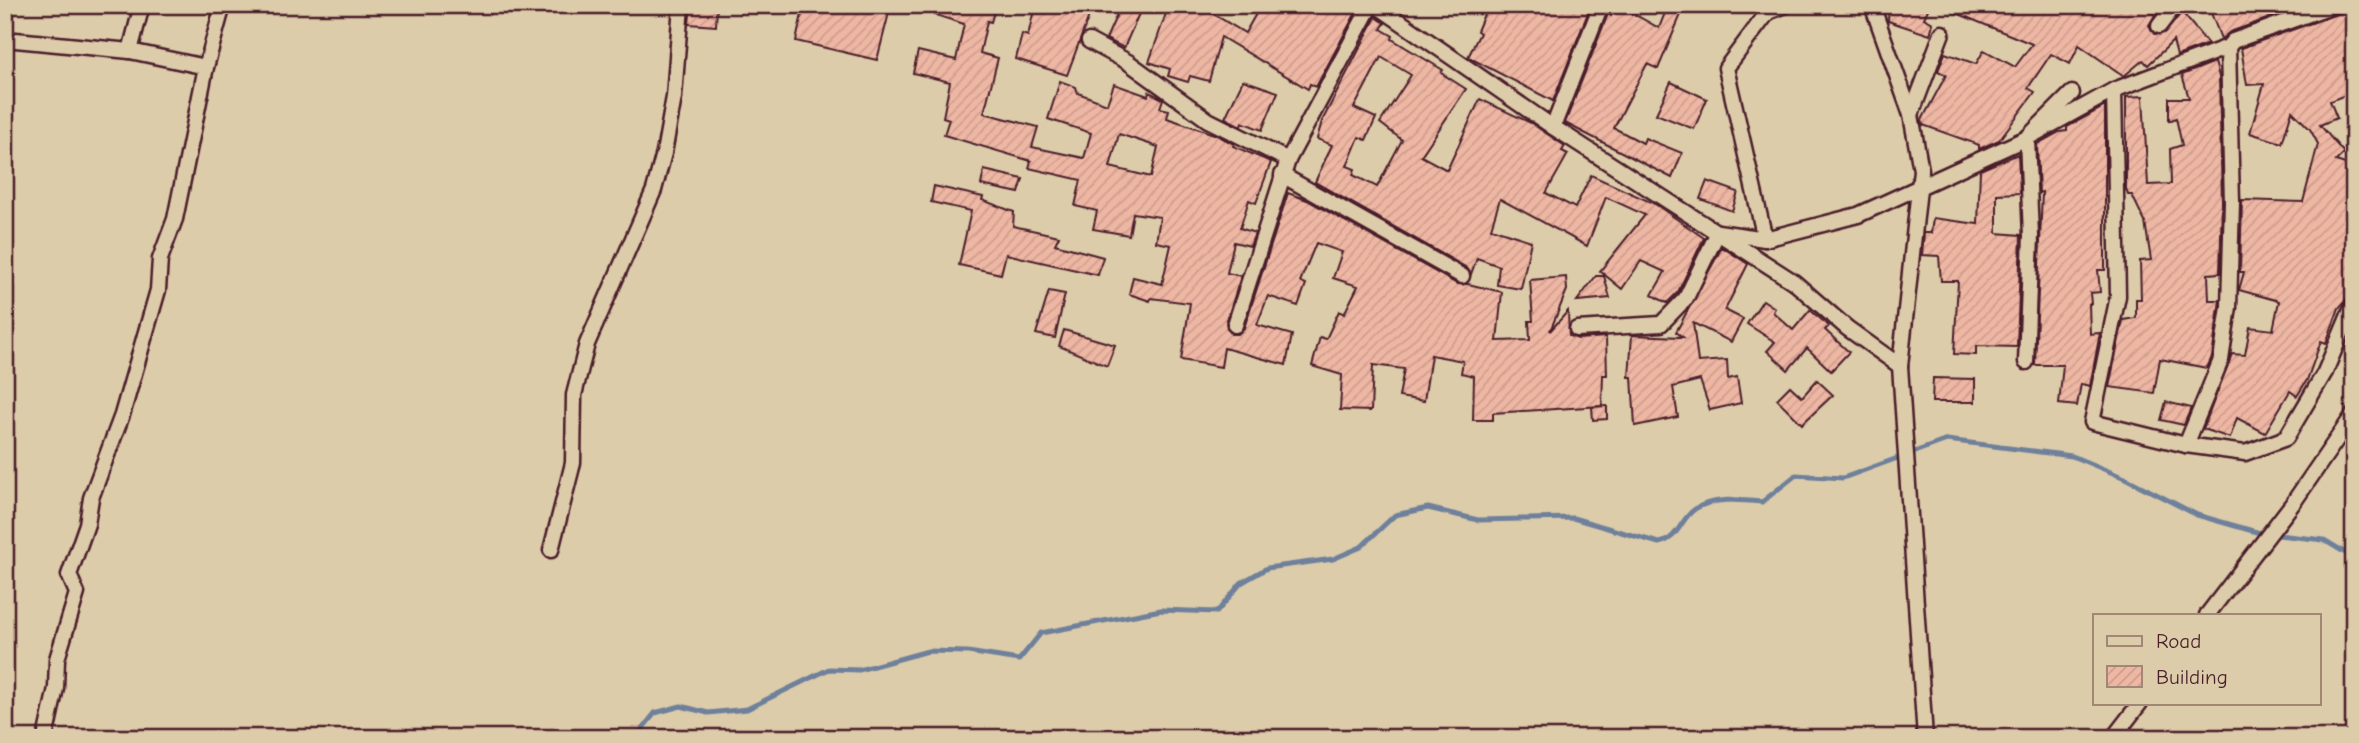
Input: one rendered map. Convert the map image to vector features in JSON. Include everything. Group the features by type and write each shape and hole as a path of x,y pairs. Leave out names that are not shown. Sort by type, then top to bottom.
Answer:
{"street":[{"path":"130,51 142,5"},
{"path":"45,738 56,688 57,659 76,593 69,575 87,524 91,498 122,415 158,290 160,259 175,219 205,67 223,5"},
{"path":"551,550 573,463 574,395 587,344 654,190 664,153 674,97 681,5"},
{"path":"1235,325 1282,175 1373,5 1553,127 1794,282 1847,328 1900,366"},
{"path":"1553,127 1601,5"},
{"path":"1765,239 1726,68 1768,12 1786,5"},
{"path":"1872,5 1911,115 1921,185 1900,366 1925,738"},
{"path":"2159,26 2175,5"},
{"path":"1718,232 1765,239 1857,215 2027,138 2114,90 2228,47 2233,41 2334,5"},
{"path":"1911,115 1942,33"},
{"path":"5,39 130,51 205,67"},
{"path":"1089,40 1128,62 1208,120 1289,160"},
{"path":"2186,445 2221,360 2229,307 2232,202 2228,47"},
{"path":"2114,90 2118,296 2092,422 2186,445 2245,453 2286,438 2325,372 2354,303"},
{"path":"2026,362 2031,236 2027,138 2072,93"},
{"path":"1282,175 1462,276"},
{"path":"1577,329 1661,324 1686,298 1718,232"},
{"path":"2208,614 2293,503 2354,414"},
{"path":"2113,738 2139,704"}],"building":[{"path":"691,5 717,5 716,26 689,24"},
{"path":"804,5 891,5 877,60 796,41"},
{"path":"915,5 996,5 991,22 987,21 980,53 998,58 984,113 1038,127 1032,147 1084,158 1091,133 1048,119 1060,81 1076,87 1078,93 1107,104 1114,84 1148,96 1149,92 1163,99 1160,108 1169,110 1167,118 1217,135 1234,144 1233,146 1271,162 1256,203 1249,200 1240,228 1255,233 1250,246 1234,242 1227,273 1241,276 1226,323 1231,334 1238,334 1244,328 1288,193 1307,200 1457,284 1502,292 1497,341 1530,340 1529,321 1533,321 1530,280 1566,277 1567,290 1550,331 1568,311 1569,336 1578,339 1606,337 1607,375 1603,375 1602,406 1493,413 1493,420 1473,420 1474,376 1461,373 1463,361 1431,355 1424,401 1399,397 1404,369 1373,365 1371,411 1340,410 1342,375 1312,366 1320,337 1326,339 1339,311 1344,314 1358,286 1333,278 1342,252 1316,243 1300,282 1306,284 1298,306 1268,296 1257,325 1292,335 1286,365 1224,348 1221,367 1181,360 1190,303 1151,298 1150,301 1129,294 1133,277 1162,284 1171,245 1156,242 1160,217 1133,213 1129,235 1093,229 1097,211 1075,206 1081,180 1029,168 1031,161 944,135 949,119 943,117 950,82 913,73 918,51 956,60 964,24 914,8","holes":["1119,134 1158,147 1151,177 1110,167"]},
{"path":"1035,5 1093,5 1067,75 1016,59 1022,34 1028,36"},
{"path":"1121,5 1141,9 1124,48 1106,39"},
{"path":"1169,5 1191,5 1210,12 1245,33 1261,5 1360,5 1316,87 1310,84 1308,89 1221,37 1209,81 1190,76 1188,82 1168,76 1170,69 1149,62"},
{"path":"1488,5 1591,5 1553,101 1468,57 1480,33 1477,31"},
{"path":"1618,5 1659,28 1668,5 1685,5 1658,69 1647,64 1614,128 1643,143 1645,138 1682,153 1672,178 1565,123 1608,14 1611,16"},
{"path":"1889,5 1930,5 1924,18 1933,23 1930,35 1888,21"},
{"path":"1937,5 2142,5 2155,15 2149,25 2154,34 2166,32 2182,12 2208,44 2177,56 2173,41 2148,65 2143,60 2124,76 2079,45 2070,64 2051,54 2028,88 2035,92 1999,140 1979,149 1979,145 1923,125 1922,120 1946,75 1938,71 1945,53 1976,64 1984,50 2015,67 2032,44"},
{"path":"2208,5 2274,5 2278,15 2230,32 2221,39"},
{"path":"2354,8 2354,83 2345,86 2348,94 2330,101 2337,118 2320,125 2344,153 2336,161 2354,167 2354,279 2348,291 2352,293 2339,308 2326,343 2321,341 2307,380 2297,396 2290,391 2265,433 2237,418 2230,438 2203,429 2232,354 2245,355 2250,327 2273,330 2279,301 2239,290 2244,272 2240,272 2242,200 2303,202 2318,144 2310,129 2292,111 2282,143 2250,133 2264,84 2247,85 2241,48"},
{"path":"1376,17 1385,23 1381,29 1393,36 1392,39 1443,70 1441,73 1466,89 1421,156 1447,170 1480,99 1531,123 1565,146 1562,151 1568,154 1546,193 1575,208 1591,175 1655,204 1704,238 1678,292 1667,303 1652,295 1665,272 1641,261 1622,289 1600,271 1645,215 1606,197 1587,246 1500,199 1491,228 1531,241 1521,289 1497,285 1499,266 1477,258 1471,274 1467,268 1315,182 1332,145 1317,139 1322,121","holes":["1381,57 1411,75 1380,123 1402,140 1377,187 1353,175 1355,169 1347,166 1359,137 1366,140 1376,118 1354,108"]},
{"path":"2215,62 2219,77 2222,202 2220,273 2208,274 2209,300 2220,300 2212,357 2207,368 2160,359 2154,393 2109,387 2123,320 2136,318 2136,299 2141,299 2140,261 2151,260 2145,222 2132,195 2128,195 2126,189 2126,97 2143,96 2148,185 2171,184 2170,149 2182,145 2176,118 2169,121 2169,98 2189,98 2182,75"},
{"path":"1243,80 1278,92 1262,130 1242,122 1241,126 1225,118"},
{"path":"1671,82 1707,99 1694,129 1656,114"},
{"path":"2105,106 2105,270 2098,270 2100,292 2090,293 2089,304 2090,334 2100,333 2090,386 2081,384 2077,406 2059,404 2063,365 2035,365 2042,192 2039,193 2037,144 2059,132 2067,131 2067,127"},
{"path":"2018,154 2020,193 1997,194 1997,233 2021,235 2017,347 1976,346 1976,355 1954,354 1958,281 1941,281 1939,256 1922,255 1924,233 1931,233 1933,218 1978,224 1980,170"},
{"path":"984,170 1023,179 1019,193 981,185"},
{"path":"1707,181 1738,192 1732,211 1700,199"},
{"path":"934,186 983,197 982,200 1014,212 1013,226 1059,236 1055,244 1103,257 1098,275 1006,254 1001,274 959,265 971,211 931,202"},
{"path":"1722,247 1748,264 1725,310 1743,319 1731,342 1693,323 1698,362 1727,360 1728,379 1737,377 1741,403 1710,410 1700,380 1673,387 1678,417 1635,426 1632,377 1629,377 1632,335 1683,337 1676,332"},
{"path":"1596,276 1604,276 1610,298 1577,301"},
{"path":"1049,291 1065,294 1055,338 1036,334"},
{"path":"1763,300 1775,308 1773,312 1793,330 1810,310 1829,326 1825,330 1849,352 1831,371 1807,348 1788,370 1767,351 1775,342 1747,324"},
{"path":"1064,330 1115,345 1107,366 1059,346"},
{"path":"1933,378 1975,379 1975,402 1932,402"},
{"path":"1817,380 1833,395 1802,424 1777,399 1790,386 1802,397"},
{"path":"2166,402 2191,408 2184,425 2161,420"},
{"path":"1607,406 1607,419 1593,420 1592,407"}],"waterway":[{"path":"635,738 655,713 681,706 708,713 747,709 829,669 859,670 928,651 968,652 1019,660 1041,633 1161,610 1217,612 1241,583 1267,568 1333,559 1361,547 1395,515 1428,508 1478,520 1573,518 1659,543 1671,537 1690,513 1702,505 1728,500 1762,502 1796,475 1843,478 1947,440 2072,456 2125,478 2197,515 2260,533 2324,540 2354,558"}]}
